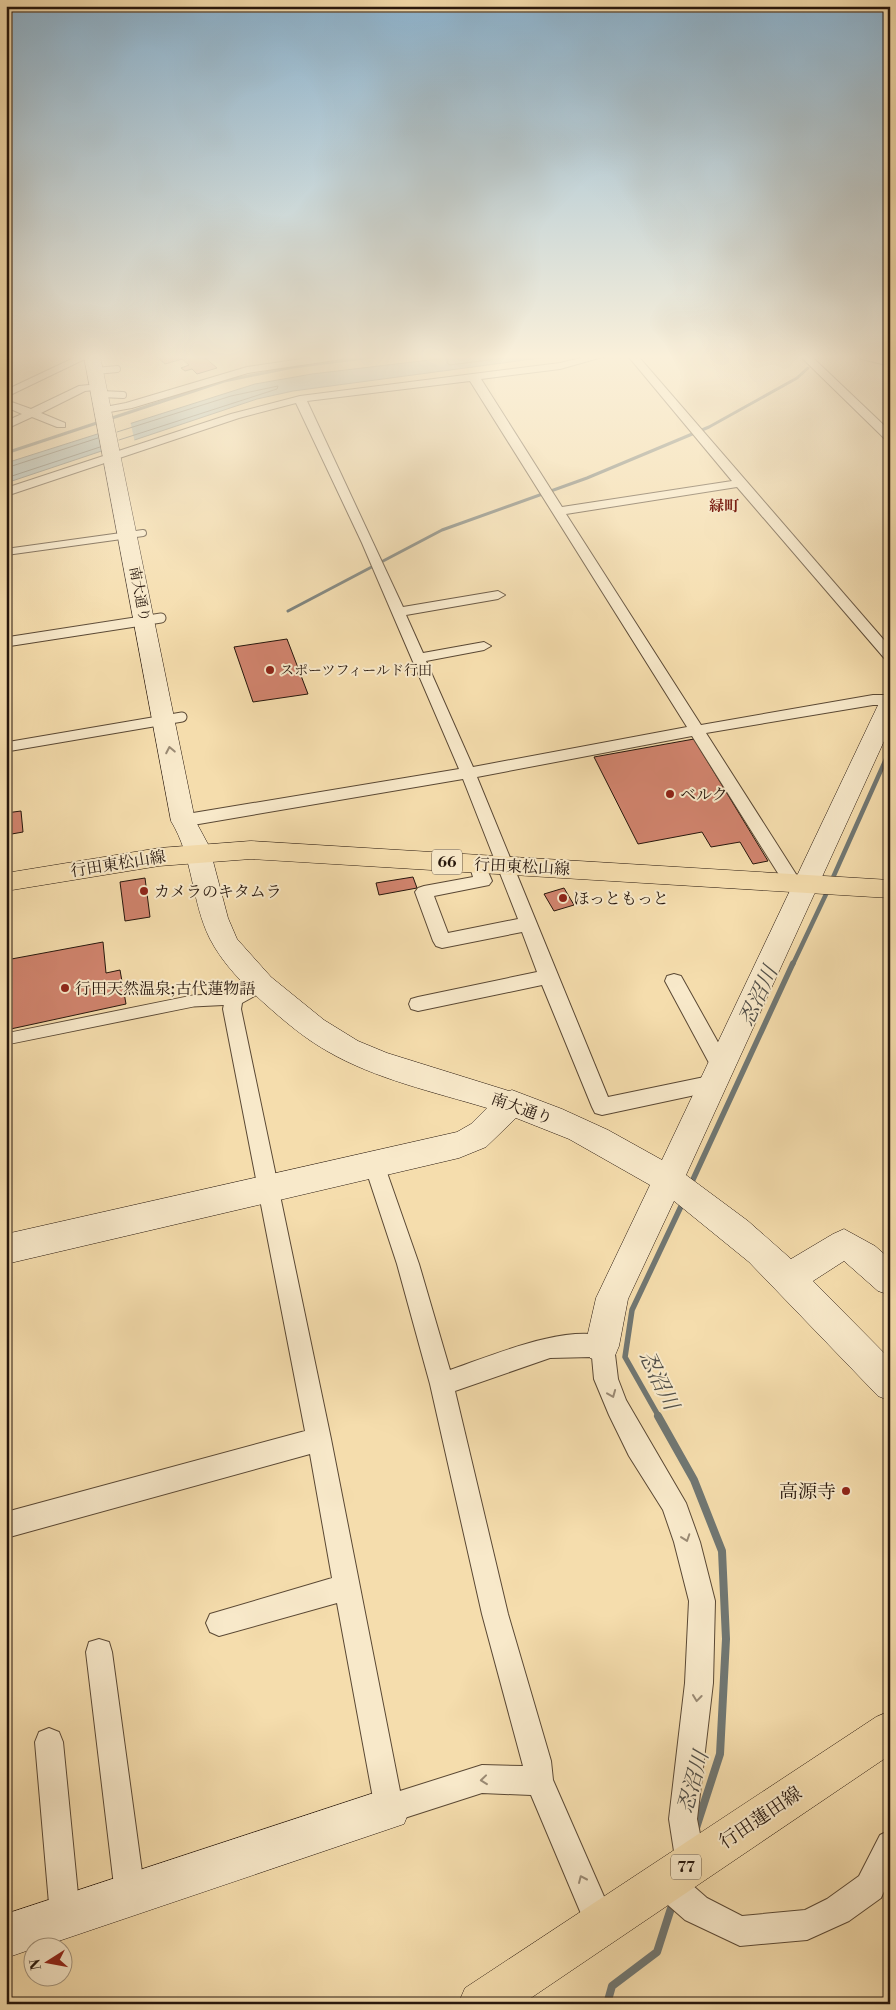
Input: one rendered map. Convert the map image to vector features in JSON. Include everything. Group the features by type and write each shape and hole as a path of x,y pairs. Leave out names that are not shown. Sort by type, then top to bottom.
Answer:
{"main road":[{"name":"行田東松山線","path":"6,882 105,864 193,834 251,850 890,889"},
{"name":"行田蓮田線","path":"481,2004 890,1731"}],"street":[{"path":"6,492 126,450"},
{"path":"324,450 399,612 468,773 506,865 548,977 602,1107 718,1075"},
{"path":"520,450 698,730 799,883"},
{"path":"712,450 890,656"},
{"name":"南大通り","path":"119,452 173,719 183,821 193,834 220,934 242,965 260,984 302,1018 346,1048 398,1070 512,1102 580,1130 669,1180 715,1213 787,1279 890,1384"},
{"path":"559,511 740,483"},
{"path":"399,612 498,595"},
{"path":"418,658 484,646"},
{"path":"193,834 468,773 863,701 890,702 799,883 718,1075 612,1298 602,1346 606,1378 617,1407 638,1447 673,1503 687,1542 702,1600 699,1683 677,1873 696,1909 740,1931 807,1925 838,1910 870,1887 890,1845"},
{"path":"477,864 483,881 424,892 442,941 528,924"},
{"path":"418,1004 548,977"},
{"path":"674,982 718,1075"},
{"path":"260,984 233,998 232,1008 319,1439 389,1809"},
{"path":"6,1249 473,1140 483,1134 512,1102"},
{"path":"374,1164 408,1264 442,1384 495,1614 537,1761 539,1781 601,1924"},
{"path":"787,1279 844,1244 864,1256 890,1280"},
{"path":"442,1384 550,1348 602,1346"},
{"path":"6,1525 319,1439"},
{"path":"219,1624 347,1587"},
{"path":"99,1652 130,1894"},
{"path":"49,1742 65,1915"},
{"path":"6,1936 482,1779 539,1781"}],"lane":[{"path":"6,552 136,534"},
{"path":"6,642 153,619"},
{"path":"6,747 173,719"},
{"path":"6,1039 193,1001 233,998"}],"water":[{"path":"48,450 105,450 6,483 6,463"}],"pier":[{"path":"101,450 115,450 102,454"}],"building":[{"name":"スポーツフィールド行田","path":"287,639 308,694 253,702 234,647"},
{"name":"ベルク","path":"694,739 768,861 753,864 740,842 711,847 702,832 638,844 594,757"},
{"path":"21,811 23,832 6,835 6,813"},
{"path":"413,877 417,888 379,895 376,883"},
{"path":"145,878 150,917 125,921 120,882"},
{"path":"564,888 574,905 554,911 544,894"},
{"name":"行田天然温泉;古代蓮物語","path":"103,942 106,973 120,970 126,1004 6,1030 6,960"}],"waterway":[{"path":"6,453 16,450"},
{"path":"288,611 442,530 587,478 654,450"},
{"name":"忍沼川","path":"831,882 890,750"},
{"name":"忍沼川","path":"793,964 828,890"},
{"name":"忍沼川","path":"690,1186 793,963"},
{"name":"忍沼川","path":"659,1417 625,1357 632,1310 684,1200"},
{"name":"忍沼川","path":"658,1416 694,1480 722,1551 726,1639 720,1754 696,1828"},
{"name":"忍沼川","path":"607,2004 612,1986 657,1952 673,1902"}],"place":[{"name":"スポーツフィールド行田","path":"270,670"},
{"name":"ベルク","path":"670,794"},
{"name":"カメラのキタムラ","path":"144,891"},
{"name":"ほっともっと","path":"563,898"},
{"name":"行田天然温泉;古代蓮物語","path":"65,988"},
{"name":"高源寺","path":"846,1491"}],"district":[{"name":"緑町","path":"724,506"}]}
